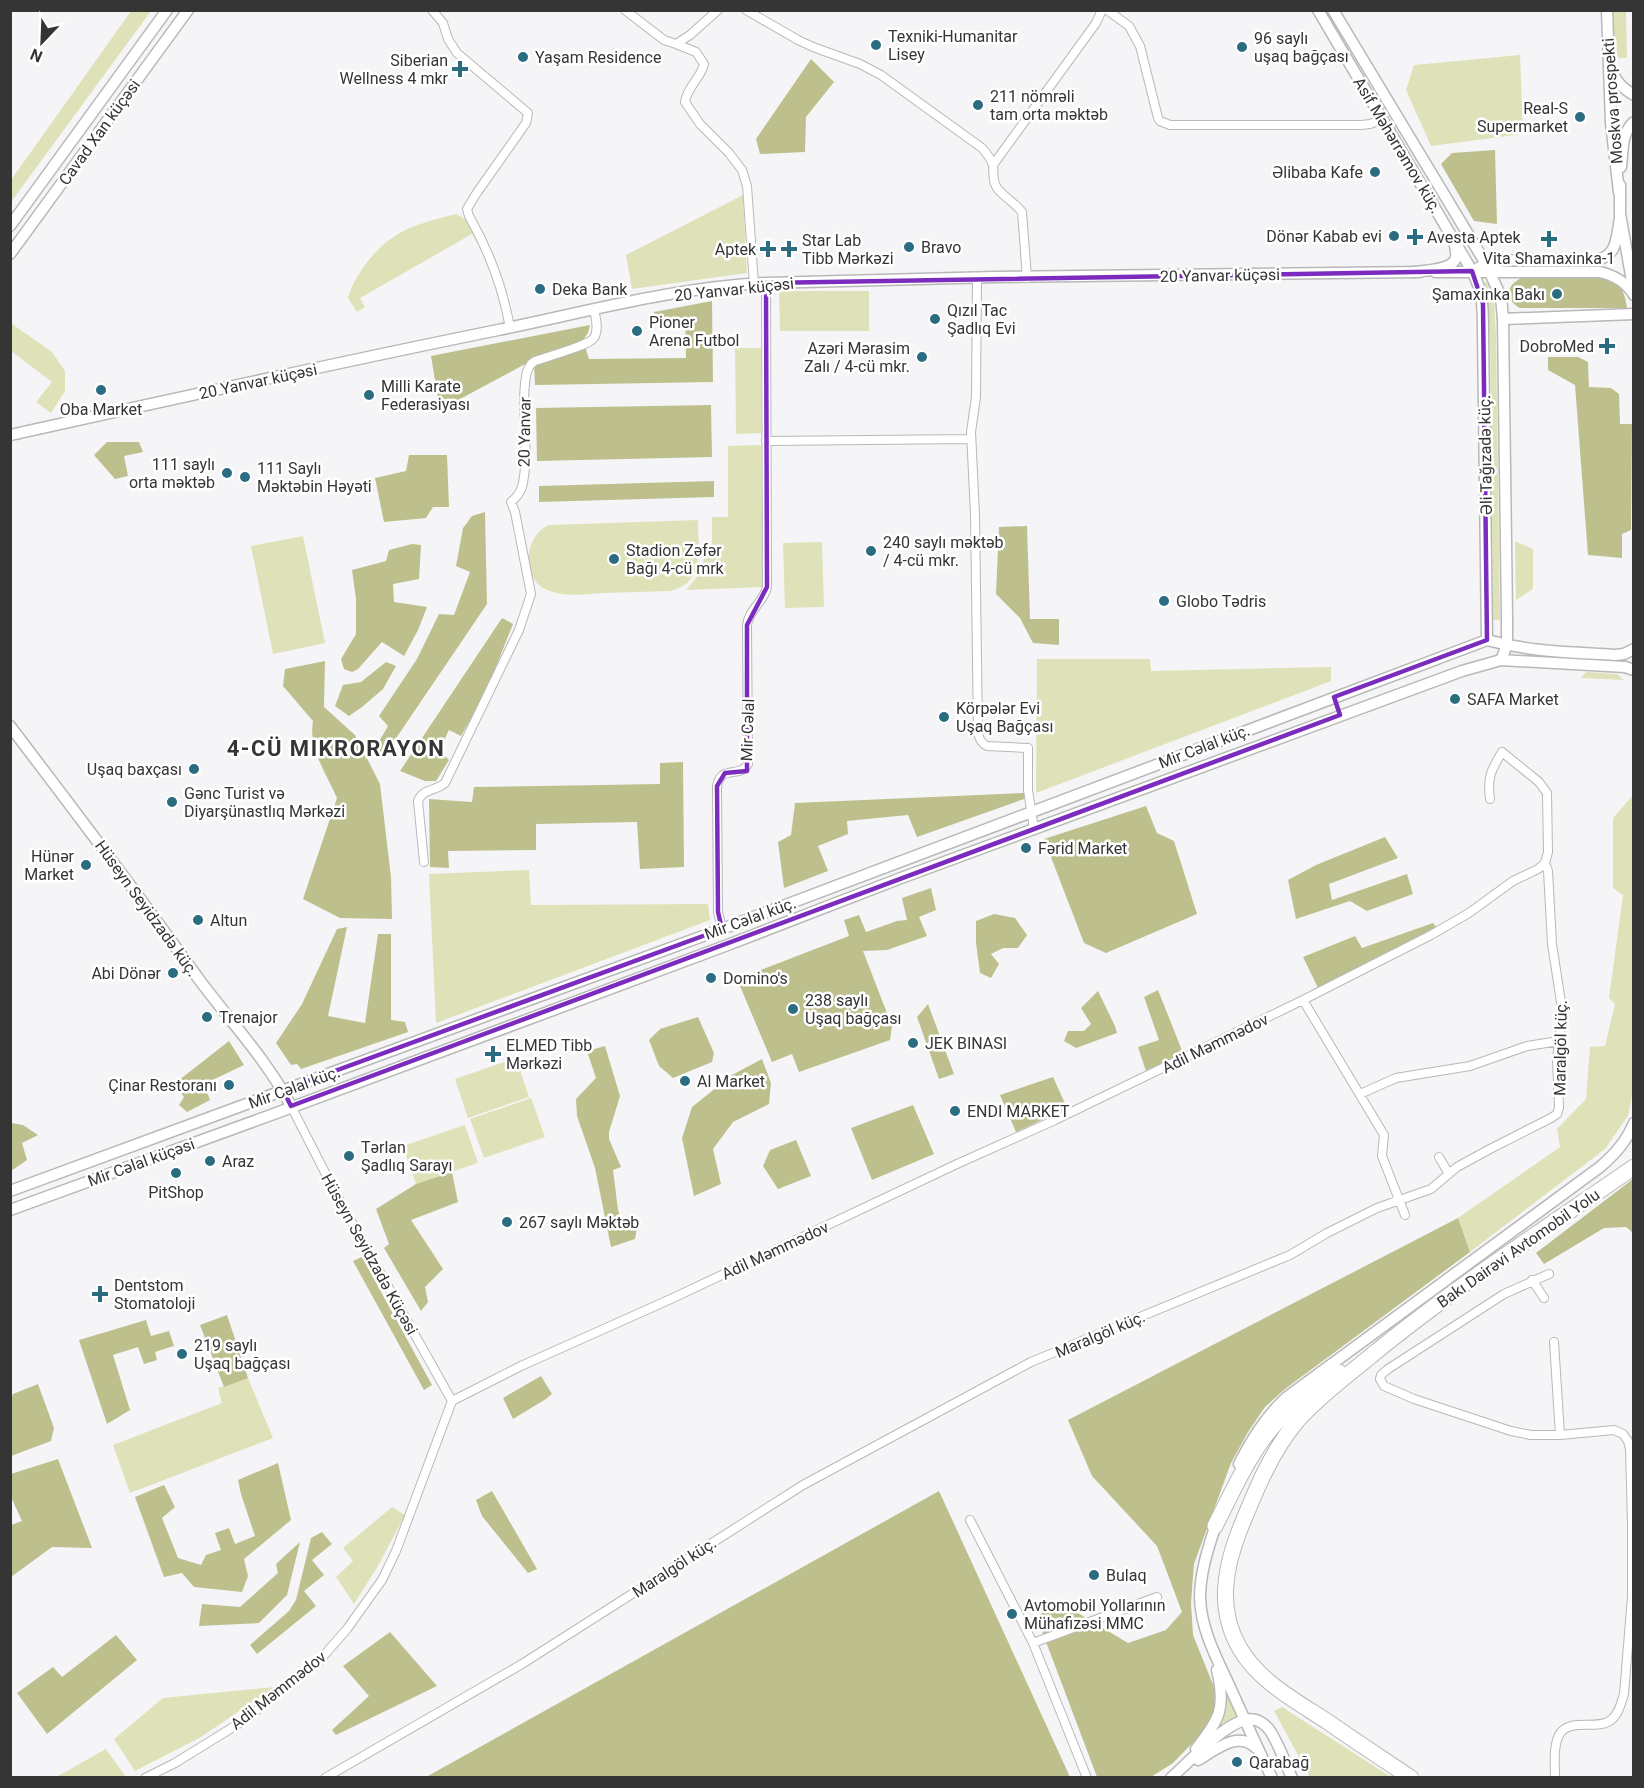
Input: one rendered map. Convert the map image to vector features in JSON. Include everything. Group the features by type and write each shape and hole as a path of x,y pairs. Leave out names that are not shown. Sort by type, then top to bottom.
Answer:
{"highway":[{"name":"Bakı Dairəvi Avtomobil Yolu","path":"1404,1330 1634,1167"},
{"path":"1215,1526 1239,1480 1266,1434 1276,1422 1311,1390 1404,1330"},
{"path":"1404,1330 1315,1403 1281,1444 1257,1490 1230,1553 1224,1589 1231,1629 1238,1646 1256,1669 1282,1692 1411,1778"}],"street":[{"name":"Cavad Xan küçəsi","path":"10,226 167,10"},
{"name":"Cavad Xan küçəsi","path":"10,254 188,10"},
{"path":"432,10 443,23 448,39 457,53 528,113 526,123 467,209 493,264 510,328"},
{"path":"625,10 664,40 696,52 704,64 685,102 700,124 729,153 742,170 747,186 754,284"},
{"path":"676,44 690,35 718,10"},
{"path":"746,10 805,44 860,64 881,75 982,148 993,165 994,182 997,189 1022,212 1027,278"},
{"path":"993,165 1096,23 1102,10"},
{"path":"1107,10 1129,26 1140,46 1158,118 1165,124 1361,125 1383,119"},
{"name":"Asif Məhərrəmov küç.","path":"1318,10 1473,272"},
{"name":"Asif Məhərrəmov küç.","path":"1334,10 1488,268"},
{"name":"Moskva prospekti","path":"1606,10 1611,123 1619,192"},
{"path":"1608,56 1616,81 1634,95"},
{"path":"1634,122 1629,126 1624,139 1619,192 1620,214 1634,293"},
{"path":"1488,268 1512,261 1591,261 1608,257 1614,249 1620,214"},
{"path":"1413,272 1453,264 1457,246"},
{"path":"1488,268 1600,272 1623,282 1634,293"},
{"name":"20 Yanvar küçəsi","path":"10,435 356,359 594,310 687,292 754,284 977,278 1473,272 1488,268"},
{"name":"Əli Tağızadə küç.","path":"1488,268 1501,297 1503,319 1507,645"},
{"name":"Əli Tağızadə küç.","path":"1473,272 1480,288 1483,304 1487,640"},
{"path":"977,278 976,398 971,423 979,739 982,743 993,747 1028,748 1028,790 1034,829"},
{"path":"766,284 766,441 972,440"},
{"name":"20 Yanvar","path":"424,862 418,801 424,792 445,783 519,630 531,594 511,502 522,486 526,443 524,417 527,370 535,361 592,340 597,324 594,310"},
{"path":"1503,319 1634,314"},
{"name":"Mir Cəlal","path":"722,929 718,912 717,786 720,777 725,773 744,770 748,764 748,618 762,599 767,587 766,441"},
{"path":"1486,621 1491,627 1498,628 1507,622"},
{"path":"1487,640 1537,650 1615,655 1634,649"},
{"path":"1487,640 1501,660"},
{"name":"Mir Cəlal küç.","path":"10,1191 722,929 1487,640"},
{"path":"1501,660 1507,645"},
{"name":"Mir Cəlal küç.","path":"271,1115 1471,667 1501,660 1625,667 1634,670"},
{"path":"1334,697 1340,715"},
{"name":"Hüseyn Seyidzadə küç.","path":"10,726 128,880 283,1090 291,1106"},
{"name":"Maralgöl küç.","path":"325,1778 522,1664 803,1485 1021,1368 1290,1255 1377,1208 1431,1189 1449,1174 1490,1149 1557,1114 1559,1108 1557,1082 1561,1022 1560,991 1552,944 1548,871 1545,863 1548,852 1546,793 1539,782 1502,752 1490,771 1490,800"},
{"name":"Adil Məmmədov","path":"145,1778 175,1763 243,1721 320,1661 347,1629 382,1580 396,1551 452,1401 521,1366 673,1298 1054,1120 1303,1000 1439,931 1469,913 1513,881 1545,863"},
{"path":"1303,1000 1384,1135 1383,1156 1405,1215"},
{"path":"1360,1094 1396,1078 1470,1066 1527,1046 1559,1041"},
{"name":"Hüseyn Seyidzadə Küçəsi","path":"291,1106 336,1194 452,1401"},
{"name":"Mir Cəlal küçəsi","path":"10,1210 271,1115"},
{"path":"1179,1775 1208,1734 1221,1707 1222,1691 1202,1616 1201,1577 1215,1526 1239,1463 1252,1440 1273,1410 1309,1380 1600,1167 1624,1143 1634,1123"},
{"path":"1439,1157 1449,1174"},
{"path":"1549,1274 1504,1294 1388,1370 1380,1379 1384,1386 1414,1399 1511,1431 1531,1435 1560,1435 1614,1430 1623,1434 1628,1441 1632,1586 1624,1694 1620,1709 1613,1719 1604,1723 1563,1729 1558,1736 1556,1746 1556,1778"},
{"path":"1532,1280 1544,1298"},
{"path":"1554,1342 1560,1435"},
{"path":"970,1520 1033,1643 1087,1778"},
{"path":"1033,1643 1157,1597"},
{"path":"1211,1647 1272,1778"},
{"path":"1179,1775 1218,1736 1244,1720 1259,1721 1266,1726 1292,1778"},
{"path":"1179,1775 1233,1741 1251,1742 1260,1752"}],"highlighted area":[{"path":"1472,271 1483,304 1487,640 1334,697 1340,715 291,1106 283,1090 722,929 718,912 717,786 725,773 747,771 747,625 767,587 766,283"}],"green space":[{"path":"131,11 151,11 11,202 11,180"},
{"path":"1613,11 1626,11 1627,58 1613,58"},
{"path":"1520,55 1523,134 1431,146 1406,90 1414,65"},
{"path":"811,59 834,82 806,117 805,152 760,154 756,139"},
{"path":"1495,150 1497,224 1474,221 1441,164 1452,153"},
{"path":"743,195 747,273 632,289 626,255"},
{"path":"456,214 468,221 486,247 481,249 472,234 360,298 365,307 357,312 348,298 351,290 362,269 382,246 414,226"},
{"path":"1593,276 1618,284 1624,293 1627,308 1520,308 1509,297 1510,288 1522,278"},
{"path":"1487,282 1494,300 1496,335 1500,620 1493,620 1490,335 1484,283"},
{"path":"779,291 869,291 869,331 780,331"},
{"path":"712,301 713,382 535,385 534,364 529,362 447,406 439,405 431,356 590,325 583,340 589,359 686,358 685,320 654,320 654,312"},
{"path":"12,324 52,352 65,371 65,391 51,413 36,402 52,382 11,351"},
{"path":"735,348 761,348 761,433 736,434"},
{"path":"1548,357 1578,357 1588,362 1589,387 1611,388 1619,394 1620,424 1632,424 1631,530 1622,534 1622,558 1588,555 1575,385 1548,370"},
{"path":"711,405 712,457 537,461 536,408"},
{"path":"107,442 139,442 143,452 124,456 128,476 115,479 94,455"},
{"path":"761,445 763,587 686,590 701,570 704,547 712,546 712,517 728,517 728,446"},
{"path":"409,455 447,455 449,507 433,507 426,518 384,522 375,478 406,471"},
{"path":"714,481 714,497 539,502 539,486"},
{"path":"485,512 487,604 382,759 374,750 388,726 379,716 417,659 439,614 454,615 470,572 456,566 463,528 472,516"},
{"name":"Stadion Zəfər Bağı 4-cü mrk","path":"698,520 699,553 695,573 682,587 670,591 582,595 552,592 537,583 529,566 531,546 541,530 549,525"},
{"path":"1027,526 1030,619 1059,619 1059,645 1033,643 1020,618 996,594 999,527"},
{"path":"303,536 325,643 273,654 251,546"},
{"path":"1515,541 1533,549 1533,589 1516,600"},
{"path":"822,542 824,607 785,608 783,543"},
{"path":"412,544 421,545 419,579 393,584 394,602 427,607 404,656 382,642 358,669 352,672 344,669 341,659 356,634 356,599 352,570 386,561 389,550"},
{"path":"502,618 513,624 485,694 461,736 449,730 439,751 449,760 436,781 425,781 400,771"},
{"path":"1037,659 1150,659 1151,671 1331,667 1331,681 1036,793"},
{"path":"325,661 324,707 355,735 380,784 391,877 392,919 340,918 303,899 337,798 316,751 312,731 313,721 283,686 285,669"},
{"path":"386,662 396,666 383,689 349,716 335,706 343,685 361,682"},
{"path":"1586,672 1617,674 1624,680 1581,678"},
{"path":"683,762 684,867 640,869 637,822 536,824 536,850 448,851 449,868 430,867 429,799 472,802 474,787 660,784 660,763"},
{"path":"1024,793 1024,799 917,837 908,815 847,821 848,834 818,846 828,871 784,888 778,842 791,835 795,803"},
{"path":"1633,795 1634,1086 1628,1116 1605,1149 1470,1252 1458,1218 1560,1147 1557,1129 1586,1099 1590,1047 1605,1046 1615,1004 1609,998 1623,895 1613,888 1613,818"},
{"path":"1146,806 1157,833 1174,841 1197,914 1106,953 1084,943 1044,839"},
{"path":"1385,837 1398,858 1329,884 1332,900 1407,874 1413,894 1367,911 1350,901 1296,919 1288,880 1316,865"},
{"path":"529,870 531,905 708,904 710,920 436,1023 429,874"},
{"path":"931,888 936,910 919,917 927,936 887,950 863,951 892,1026 890,1040 799,1072 792,1054 772,1062 737,979 849,936 844,920 859,915 866,932 897,921 907,920 902,898"},
{"path":"994,914 1015,918 1027,935 1018,948 1003,948 991,954 999,964 991,978 980,973 976,921"},
{"path":"1433,923 1436,927 1318,988 1303,957 1355,936 1362,948"},
{"path":"347,927 328,1016 365,1023 378,934 391,934 391,1020 405,1022 408,1032 301,1069 297,1064 291,1065 276,1043 302,1004 337,929"},
{"path":"1158,990 1183,1053 1146,1071 1138,1047 1159,1040 1144,997"},
{"path":"1098,991 1117,1033 1076,1048 1064,1041 1068,1031 1084,1031 1091,1024 1081,1008"},
{"path":"928,1004 954,1074 939,1079 917,1017"},
{"path":"698,1017 714,1053 712,1062 673,1078 659,1066 649,1040 660,1029"},
{"path":"229,1041 244,1065 204,1084 210,1100 187,1112 179,1105 184,1097 174,1084"},
{"path":"605,1046 620,1096 609,1132 609,1139 621,1167 613,1170 618,1210 624,1228 638,1223 635,1239 611,1247 595,1168 577,1116 576,1099 596,1078 587,1051"},
{"path":"516,1058 529,1097 468,1118 455,1079"},
{"path":"762,1059 771,1083 769,1104 733,1122 713,1149 721,1184 694,1196 682,1138 692,1107 732,1075"},
{"path":"1053,1077 1067,1108 1016,1132 1000,1095"},
{"path":"531,1098 545,1137 484,1158 470,1119"},
{"path":"913,1105 934,1154 872,1180 851,1128"},
{"path":"11,1123 23,1125 38,1135 22,1143 27,1160 11,1171"},
{"path":"465,1125 478,1163 416,1184 403,1146"},
{"path":"796,1140 811,1176 778,1189 763,1166 770,1150"},
{"path":"452,1172 458,1202 411,1220 443,1269 425,1287 428,1302 421,1311 384,1248 389,1244 376,1209 416,1184"},
{"path":"1633,1179 1633,1233 1626,1227 1604,1228 1544,1264 1536,1253"},
{"path":"1458,1218 1470,1252 1285,1389 1265,1407 1231,1463 1194,1564 1191,1603 1193,1635 1214,1687 1215,1706 1209,1726 1173,1763 1151,1777 1097,1777 1037,1618 1056,1600 1128,1643 1166,1630 1182,1612 1157,1546 1092,1476 1068,1420"},
{"path":"362,1257 432,1385 424,1390 353,1261"},
{"path":"227,1315 248,1378 224,1387 200,1325"},
{"path":"146,1320 151,1336 169,1331 174,1346 155,1352 157,1360 144,1364 138,1347 113,1355 130,1410 107,1424 79,1340"},
{"path":"541,1376 552,1394 513,1419 503,1398"},
{"path":"248,1378 273,1438 130,1493 113,1445 222,1403 218,1388"},
{"path":"38,1384 54,1428 51,1441 11,1456 11,1399 13,1394"},
{"path":"58,1459 92,1548 52,1547 11,1577 11,1525 22,1521 11,1497 11,1474"},
{"path":"278,1463 291,1520 244,1559 248,1576 242,1592 194,1587 182,1573 164,1577 135,1497 164,1485 175,1507 162,1518 178,1558 201,1565 206,1555 221,1550 215,1533 229,1528 235,1544 255,1536 238,1480"},
{"path":"492,1491 537,1569 528,1573 482,1516 476,1500"},
{"path":"939,1491 1070,1777 426,1777"},
{"path":"392,1507 405,1515 378,1566 354,1604 336,1577 353,1561 343,1548"},
{"path":"322,1532 332,1544 312,1560 324,1575 304,1591 316,1606 257,1654 250,1645 289,1611 296,1600 311,1538"},
{"path":"300,1542 287,1595 259,1623 199,1626 202,1604 240,1607 278,1573 276,1564"},
{"path":"390,1632 437,1686 336,1735 332,1730 369,1696 343,1666"},
{"path":"116,1635 137,1660 47,1734 17,1693 53,1667 62,1677"},
{"path":"275,1687 201,1737 135,1771 114,1739 163,1698"},
{"path":"1226,1692 1237,1716 1214,1734 1227,1709"},
{"path":"1282,1707 1391,1777 1310,1777 1274,1711"},
{"path":"106,1749 126,1777 56,1777"}],"place":[{"name":"Texniki-Humanitar Lisey","path":"876,45"},
{"name":"96 saylı uşaq bağçası","path":"1242,47"},
{"name":"Yaşam Residence","path":"523,57"},
{"name":"Siberian Wellness 4 mkr","path":"460,69"},
{"name":"211 nömrəli tam orta məktəb","path":"978,105"},
{"name":"Real-S Supermarket","path":"1580,117"},
{"name":"Əlibaba Kafe","path":"1375,172"},
{"name":"Dönər Kabab evi","path":"1394,236"},
{"name":"Avesta Aptek","path":"1415,237"},
{"name":"Vita Shamaxinka-1","path":"1549,239"},
{"name":"Bravo","path":"909,247"},
{"name":"Aptek","path":"768,249"},
{"name":"Star Lab Tibb Mәrkәzi","path":"789,249"},
{"name":"Deka Bank","path":"540,289"},
{"name":"Şamaxinka Bakı","path":"1557,294"},
{"name":"Qızıl Tac Şadlıq Evi","path":"935,319"},
{"name":"Pioner Arena Futbol","path":"637,331"},
{"name":"DobroMed","path":"1607,346"},
{"name":"Azəri Mərasim Zalı / 4-cü mkr.","path":"922,357"},
{"name":"Oba Market","path":"101,390"},
{"name":"Milli Karate Federasiyası","path":"369,395"},
{"name":"111 saylı orta məktəb","path":"227,473"},
{"name":"111 Saylı Məktəbin Həyəti","path":"245,477"},
{"name":"240 saylı məktəb / 4-cü mkr.","path":"871,551"},
{"name":"Stadion Zəfər Bağı 4-cü mrk","path":"614,559"},
{"name":"Globo Tədris","path":"1164,601"},
{"name":"SAFA Market","path":"1455,699"},
{"name":"Körpələr Evi Uşaq Bağçası","path":"944,717"},
{"name":"Uşaq baxçası","path":"194,769"},
{"name":"Gənc Turist və Diyarşünastlıq Mərkəzi","path":"172,802"},
{"name":"Fərid Market","path":"1026,848"},
{"name":"Hünər Market","path":"86,865"},
{"name":"Altun","path":"198,920"},
{"name":"Abi Dönər","path":"173,973"},
{"name":"Domino's","path":"711,978"},
{"name":"238 saylı Uşaq bağçası","path":"793,1009"},
{"name":"Trenajor","path":"207,1017"},
{"name":"JEK BINASI","path":"913,1043"},
{"name":"ELMED Tibb Mərkəzi","path":"493,1054"},
{"name":"Al Market","path":"685,1081"},
{"name":"Çinar Restoranı","path":"229,1085"},
{"name":"ENDI MARKET","path":"955,1111"},
{"name":"Tərlan Şadlıq Sarayı","path":"349,1156"},
{"name":"Araz","path":"210,1161"},
{"name":"PitShop","path":"176,1173"},
{"name":"267 saylı Məktəb","path":"507,1222"},
{"name":"Dentstom Stomatoloji","path":"100,1294"},
{"name":"219 saylı Uşaq bağçası","path":"182,1354"},
{"name":"Bulaq","path":"1094,1575"},
{"name":"Avtomobil Yollarının Mühafizəsi MMC","path":"1012,1614"},
{"name":"Qarabağ","path":"1237,1762"}],"district":[{"name":"4-CÜ MIKRORAYON","path":"336,748"}]}
